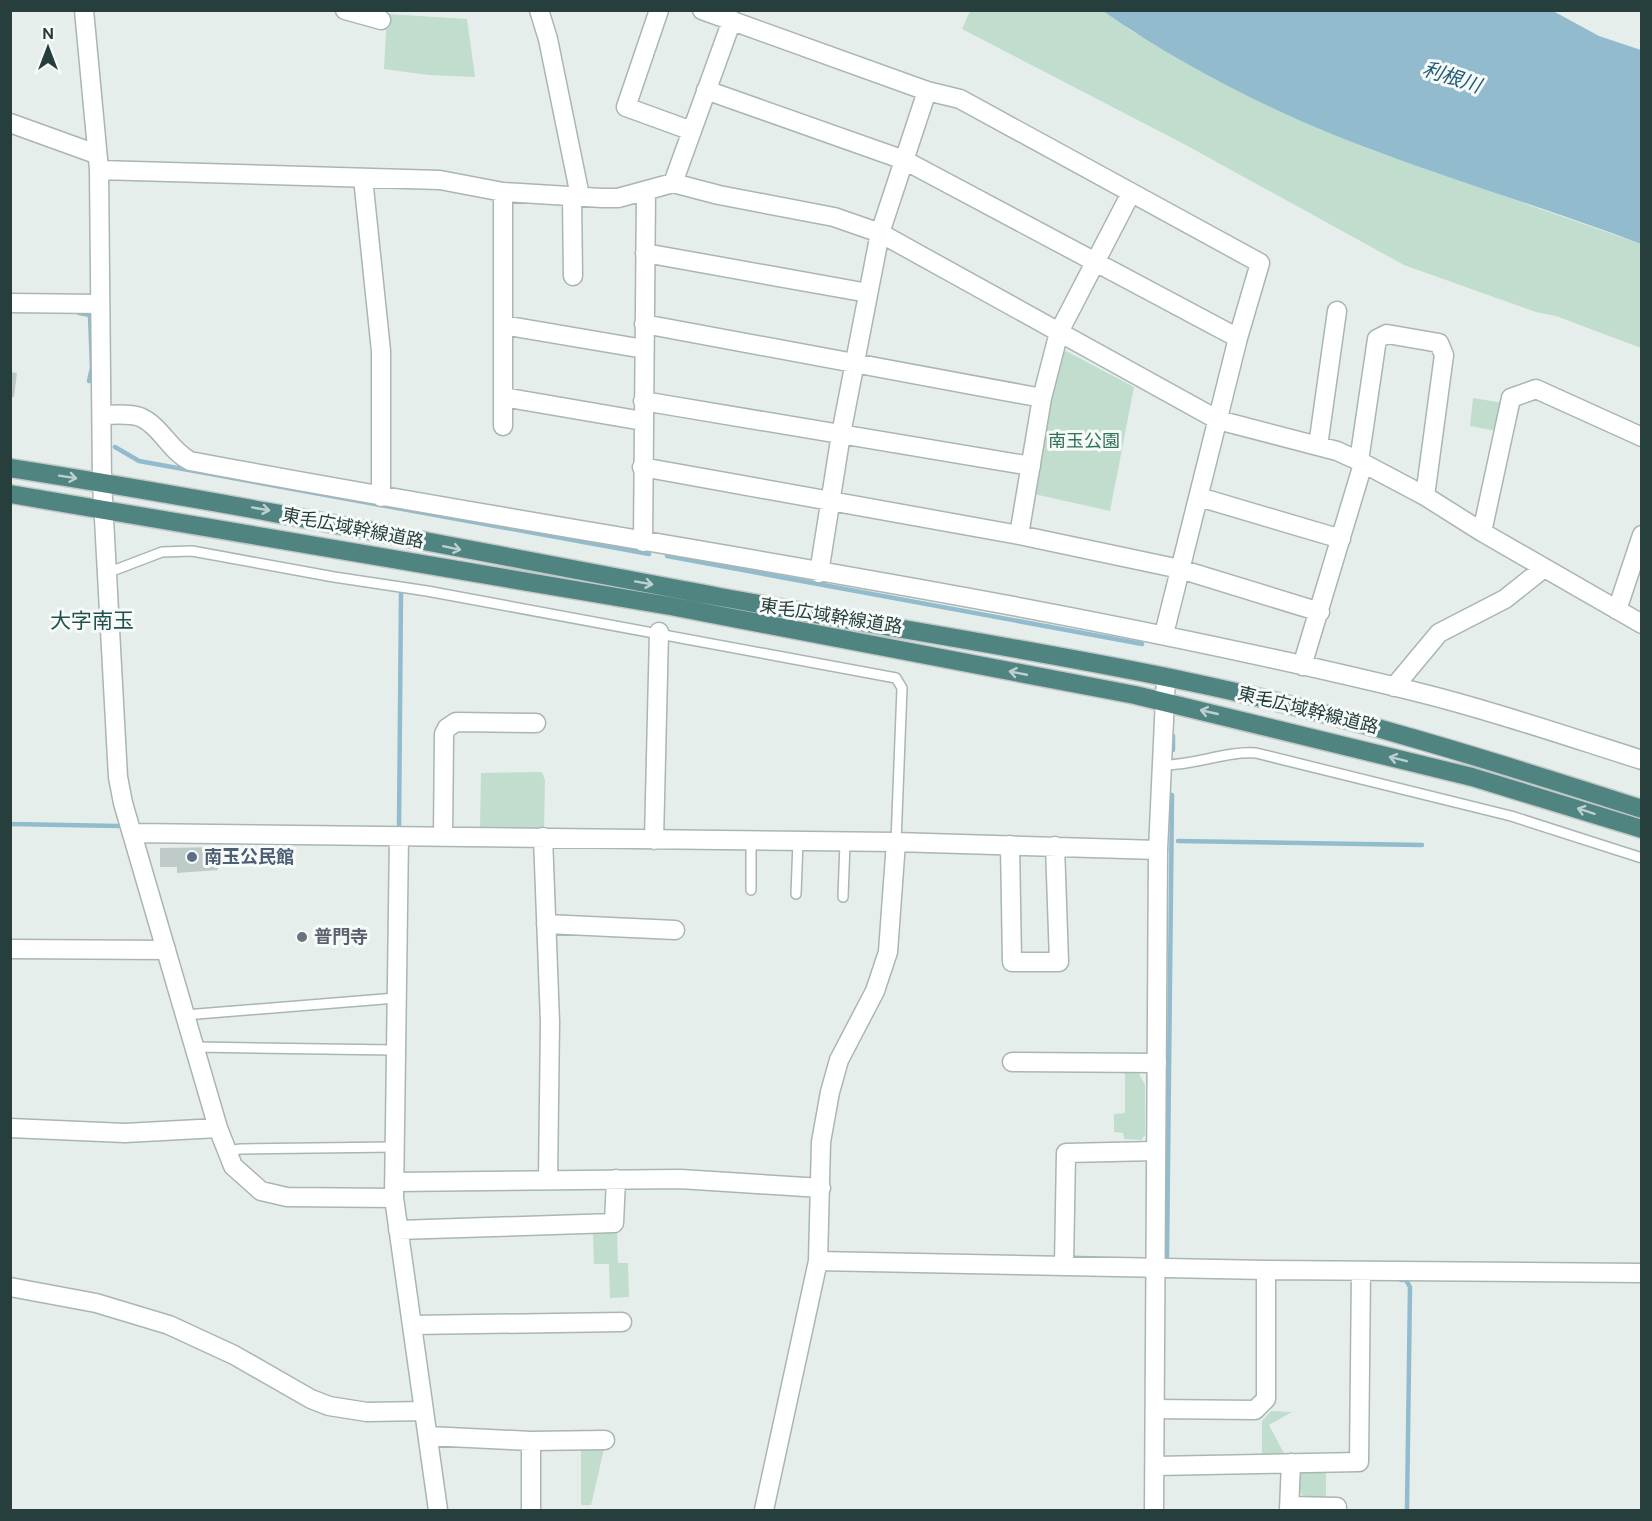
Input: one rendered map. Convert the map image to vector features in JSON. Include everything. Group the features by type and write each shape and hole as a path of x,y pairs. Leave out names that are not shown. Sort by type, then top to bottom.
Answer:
{"highway":[{"name":"東毛広域幹線道路","path":"10,468 338,523 460,549 824,616 931,632 1166,677 1407,735 1641,809"},
{"name":"東毛広域幹線道路","path":"10,494 104,508 822,634 1165,703 1472,777 1641,829"}],"street":[{"path":"84,10 98,162 102,482 118,777 123,803 134,833 218,1128 239,1173 254,1187 268,1194 394,1190 549,1180 616,1179 680,1179 820,1188"},
{"path":"345,10 381,20"},
{"path":"539,10 548,39 576,196 573,276"},
{"path":"659,10 626,107 692,131"},
{"path":"702,10 927,91 960,99 1260,262 1238,338 1164,634"},
{"path":"673,183 732,20"},
{"path":"706,90 904,160 1238,338"},
{"path":"819,573 841,434 880,233 927,91"},
{"path":"10,123 98,162 363,178 440,180 503,192 618,198 673,183 834,217 880,233 1218,420 1318,446 1361,463 1425,496 1482,532 1641,624"},
{"path":"363,178 381,351 381,497"},
{"path":"643,542 646,191"},
{"path":"503,192 503,426"},
{"path":"1019,535 1042,398 1059,332 1131,193"},
{"path":"645,253 868,293"},
{"path":"10,303 100,304"},
{"path":"1318,446 1337,310"},
{"path":"644,324 1042,398"},
{"path":"503,325 644,349"},
{"path":"1302,666 1320,612 1361,463 1377,339 1387,334 1439,343 1444,355 1425,496"},
{"path":"1482,532 1511,398 1536,389 1641,437"},
{"path":"503,397 643,421"},
{"path":"643,401 1031,466"},
{"path":"102,415 141,418 148,422 178,455 190,461 381,497 1164,634 1394,687 1641,760"},
{"path":"642,467 1019,535 1180,569 1320,612"},
{"path":"1199,497 1341,539"},
{"path":"1617,610 1641,535"},
{"path":"1394,687 1439,633 1504,599 1544,568"},
{"path":"654,840 659,632"},
{"path":"1154,1510 1158,850 1166,677"},
{"path":"443,837 444,734 447,728 456,722 536,723"},
{"path":"134,833 896,842 1158,850"},
{"path":"399,836 394,1050 394,1190 438,1510"},
{"path":"543,837 550,1022 549,1180"},
{"path":"764,1510 818,1261 821,1142 839,1060 875,991 888,952 896,842"},
{"path":"1010,845 1012,962 1059,962 1055,846"},
{"path":"546,924 675,930"},
{"path":"10,949 166,950"},
{"path":"1012,1062 1157,1063"},
{"path":"10,1128 125,1133 218,1128"},
{"path":"1064,1265 1066,1153 1156,1151"},
{"path":"398,1230 614,1223 616,1179"},
{"path":"818,1261 1266,1270 1641,1273"},
{"path":"1155,1409 1255,1410 1266,1399 1266,1270"},
{"path":"1155,1466 1359,1462 1361,1271"},
{"path":"10,1287 96,1303 161,1322 234,1355 311,1399 329,1406 367,1412 424,1411"},
{"path":"412,1324 622,1322"},
{"path":"428,1436 531,1441 605,1440"},
{"path":"531,1441 531,1510"},
{"path":"1291,1463 1289,1508 1337,1507"}],"lane":[{"path":"107,573 162,552 192,551 659,632 896,678 902,688 896,842"},
{"path":"1162,765 1179,765 1232,752 1256,753 1511,816 1641,858"},
{"path":"751,841 751,890"},
{"path":"796,894 798,842"},
{"path":"843,897 845,843"},
{"path":"185,1015 396,998"},
{"path":"195,1047 394,1050"},
{"path":"227,1151 394,1148"}],"green space":[{"path":"970,11 1103,11 1133,32 1292,117 1369,149 1641,244 1641,348 1556,316 1536,312 1404,265 1184,144 962,29"},
{"path":"387,14 467,19 475,77 429,75 384,69"},
{"name":"南玉公園","path":"1066,351 1134,387 1110,511 1034,494 1060,356"},
{"path":"1473,398 1503,403 1496,431 1470,426"},
{"path":"542,772 545,780 544,829 480,829 481,773"},
{"path":"1125,1070 1137,1070 1145,1085 1145,1135 1141,1140 1124,1139 1123,1133 1114,1132 1114,1114 1125,1113"},
{"path":"617,1231 618,1263 628,1263 629,1297 610,1298 609,1264 594,1264 593,1232"},
{"path":"1271,1411 1292,1412 1269,1425 1287,1459 1262,1458 1262,1421"},
{"path":"581,1449 604,1449 591,1505 581,1505"},
{"path":"1326,1467 1326,1499 1306,1499 1298,1490 1298,1472"}],"water":[{"name":"利根川","path":"1103,11 1553,11 1599,36 1641,50 1641,244 1336,136 1267,105 1198,70"}],"building":[{"path":"10,372 17,373 14,397 10,397"},
{"name":"南玉公民館","path":"223,847 224,866 218,866 218,870 177,873 177,867 160,867 160,848"}],"waterway":[{"path":"79,313 90,315 92,368 89,381"},
{"path":"115,447 139,461 649,554"},
{"path":"667,556 1142,644"},
{"path":"399,829 401,593"},
{"path":"1173,736 1173,750"},
{"path":"1167,1257 1172,795"},
{"path":"10,824 119,826"},
{"path":"1178,841 1422,845"},
{"path":"1401,1280 1406,1280 1410,1287 1407,1510"}],"place":[{"name":"南玉公民館","path":"192,857"},
{"name":"普門寺","path":"302,937"}],"district":[{"name":"大字南玉","path":"92,621"}]}
